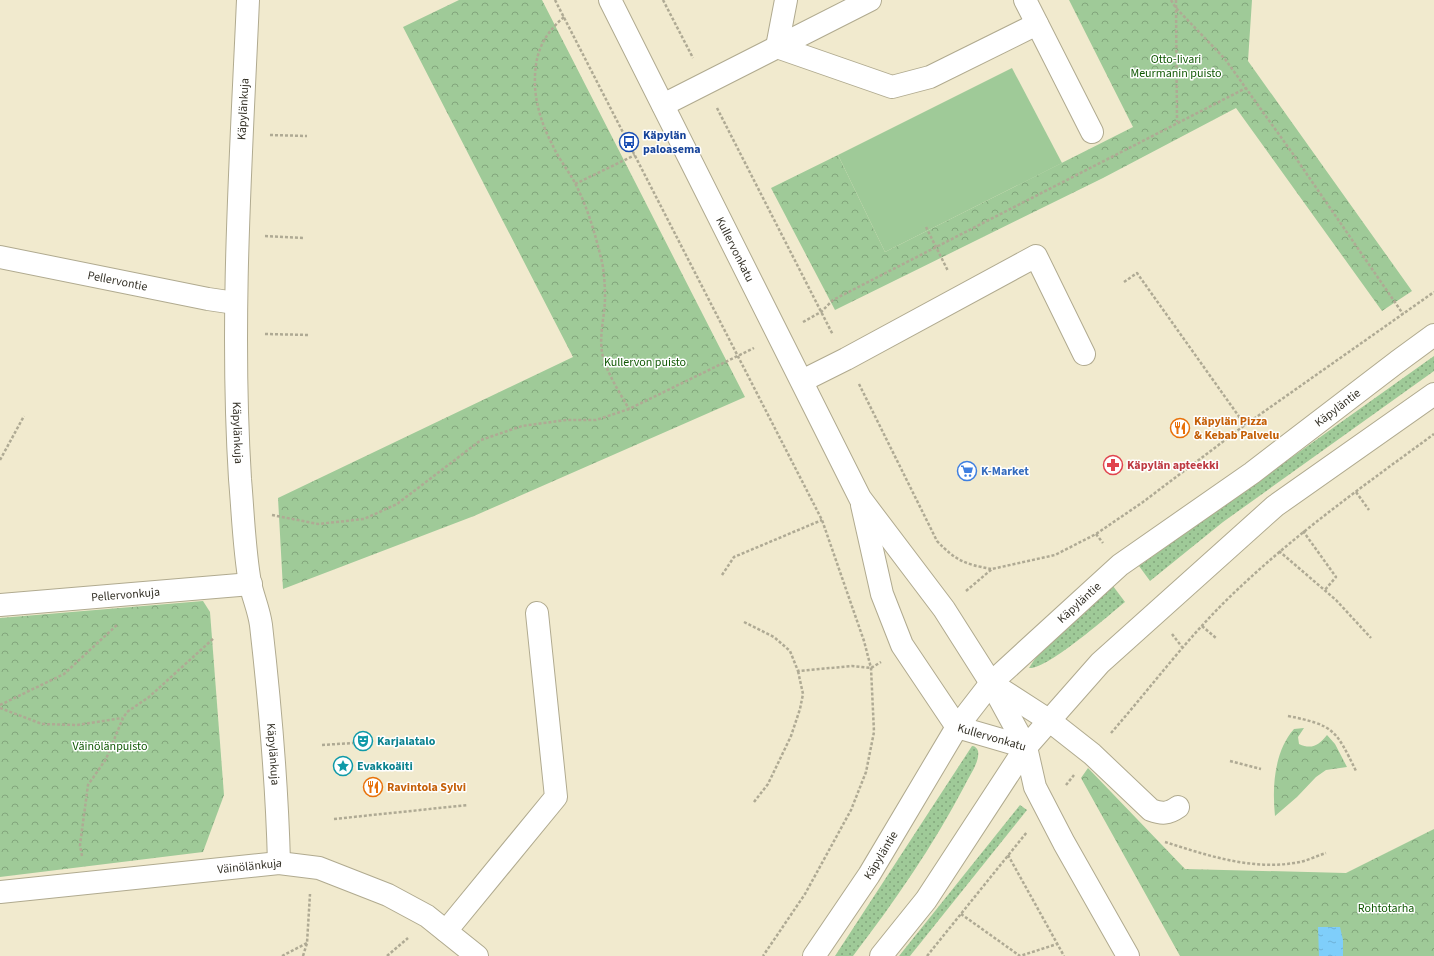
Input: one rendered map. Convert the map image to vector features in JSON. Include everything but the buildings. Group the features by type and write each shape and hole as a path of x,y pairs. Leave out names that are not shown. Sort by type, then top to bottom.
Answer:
{"main road":[{"name":"Käpylänkuja","path":"248,0 235,303 238,429 243,516 251,584 259,611 261,626 278,810 280,864"},
{"name":"Kullervonkatu","path":"610,0 860,498 944,609 991,683 1026,747"},
{"path":"777,47 786,0"},
{"path":"663,105 870,0"},
{"path":"1025,0 1092,132"},
{"path":"777,47 892,87 930,77 1037,24"},
{"path":"802,381 846,359 1036,256 1084,354"},
{"name":"Pellervontie","path":"0,257 208,299 235,303"},
{"name":"Käpyläntie","path":"814,956 869,875 957,727 991,683 1120,565 1252,473 1396,362 1434,335"},
{"path":"881,956 926,900 1026,747 1100,663 1275,506 1434,394"},
{"name":"Kullervonkatu","path":"860,498 882,594 902,645 957,727 1026,747"},
{"name":"Pellervonkuja","path":"0,605 251,584"},
{"path":"446,931 556,797 537,613"},
{"path":"991,683 1050,721 1092,754 1151,810 1161,813 1170,813 1178,807"},
{"path":"1026,747 1034,787 1128,956"},
{"name":"Väinölänkuja","path":"0,892 280,864 319,868 388,895 427,916 477,956"}],"path":[{"path":"555,0 822,520 864,641 871,668 874,732 866,772 851,810 805,894 763,956"},
{"path":"663,0 937,541 948,552 966,564 992,569 1055,555 1096,534 1143,502 1245,425 1434,292"},
{"path":"1171,0 1176,8 1225,59 1403,314"},
{"path":"1176,0 1177,122"},
{"path":"564,17 552,27 542,42 537,63 535,87 542,120 552,144 575,184 590,223 601,259 605,297 602,327 603,357 617,388 629,409"},
{"path":"821,312 833,300 1177,122 1246,88"},
{"path":"268,135 307,136"},
{"path":"575,184 635,155"},
{"path":"926,227 961,297"},
{"path":"264,236 304,238"},
{"path":"1124,282 1137,273 1245,425"},
{"path":"243,516 268,514 318,524 364,519 397,504 481,440 522,426 566,420 596,420 629,409 737,357"},
{"path":"0,460 24,416"},
{"path":"1182,646 1236,591 1279,551 1303,531 1434,434"},
{"path":"1356,492 1369,510"},
{"path":"722,575 734,557 822,520"},
{"path":"1303,531 1336,577 1324,591"},
{"path":"1279,551 1324,591 1371,638"},
{"path":"944,609 992,569"},
{"path":"0,705 64,674 114,628 146,593"},
{"path":"744,622 774,637 790,651 798,672 802,694 794,729 768,784 754,802"},
{"path":"1202,626 1216,638"},
{"path":"87,883 80,845 88,785 106,759 122,718 127,712 149,697 214,638"},
{"path":"798,672 852,666 871,668 883,661 902,645"},
{"path":"0,708 42,724 77,725 122,718"},
{"path":"1288,716 1314,721 1334,731 1340,739 1356,771"},
{"path":"322,745 353,743"},
{"path":"1230,761 1261,769"},
{"path":"334,819 468,805"},
{"path":"1164,842 1214,857 1267,866 1296,863 1326,853"},
{"path":"1008,854 1064,956"},
{"path":"303,956 307,943 311,882 319,868"},
{"path":"961,914 1020,956 1057,944"},
{"path":"282,956 307,943"}],"green space":[{"name":"Kullervon puisto","path":"459,0 542,0 745,397 474,516 283,589 278,498 573,357 403,27"},
{"name":"Otto-Iivari Meurmanin puisto","path":"1069,0 1252,0 1248,61 1412,291 1382,311 1236,108 1103,178 835,310 771,188 838,155 885,252 1133,127"},
{"path":"1012,68 1062,163 885,252 838,155"},
{"path":"1434,356 1434,371 1223,522 1150,581 1139,566"},
{"path":"1113,586 1125,602 1078,641 1049,660 1038,666 1029,668 1046,645 1079,614"},
{"name":"Väinölänpuisto","path":"203,601 210,612 224,795 203,852 0,877 0,618"},
{"path":"1304,728 1298,737 1299,744 1308,747 1315,746 1327,735 1335,744 1347,767 1326,770 1316,777 1297,797 1275,816 1274,782 1278,759 1287,738 1294,729"},
{"path":"972,746 976,747 978,751 974,769 953,808 913,873 853,956 835,956"},
{"name":"Rohtotarha","path":"1088,768 1185,869 1346,873 1434,829 1434,956 1180,956 1081,778"},
{"path":"1020,805 1027,810 910,956 899,956"}],"water":[{"path":"1318,927 1340,927 1343,940 1343,956 1319,956"}],"place":[{"name":"Käpylän paloasema","path":"629,142"},
{"name":"Käpylän Pizza & Kebab Palvelu","path":"1180,428"},
{"name":"Käpylän apteekki","path":"1113,465"},
{"name":"K-Market","path":"967,471"},
{"name":"Karjalatalo","path":"363,741"},
{"name":"Evakkoäiti","path":"343,766"},
{"name":"Ravintola Sylvi","path":"373,787"}]}
